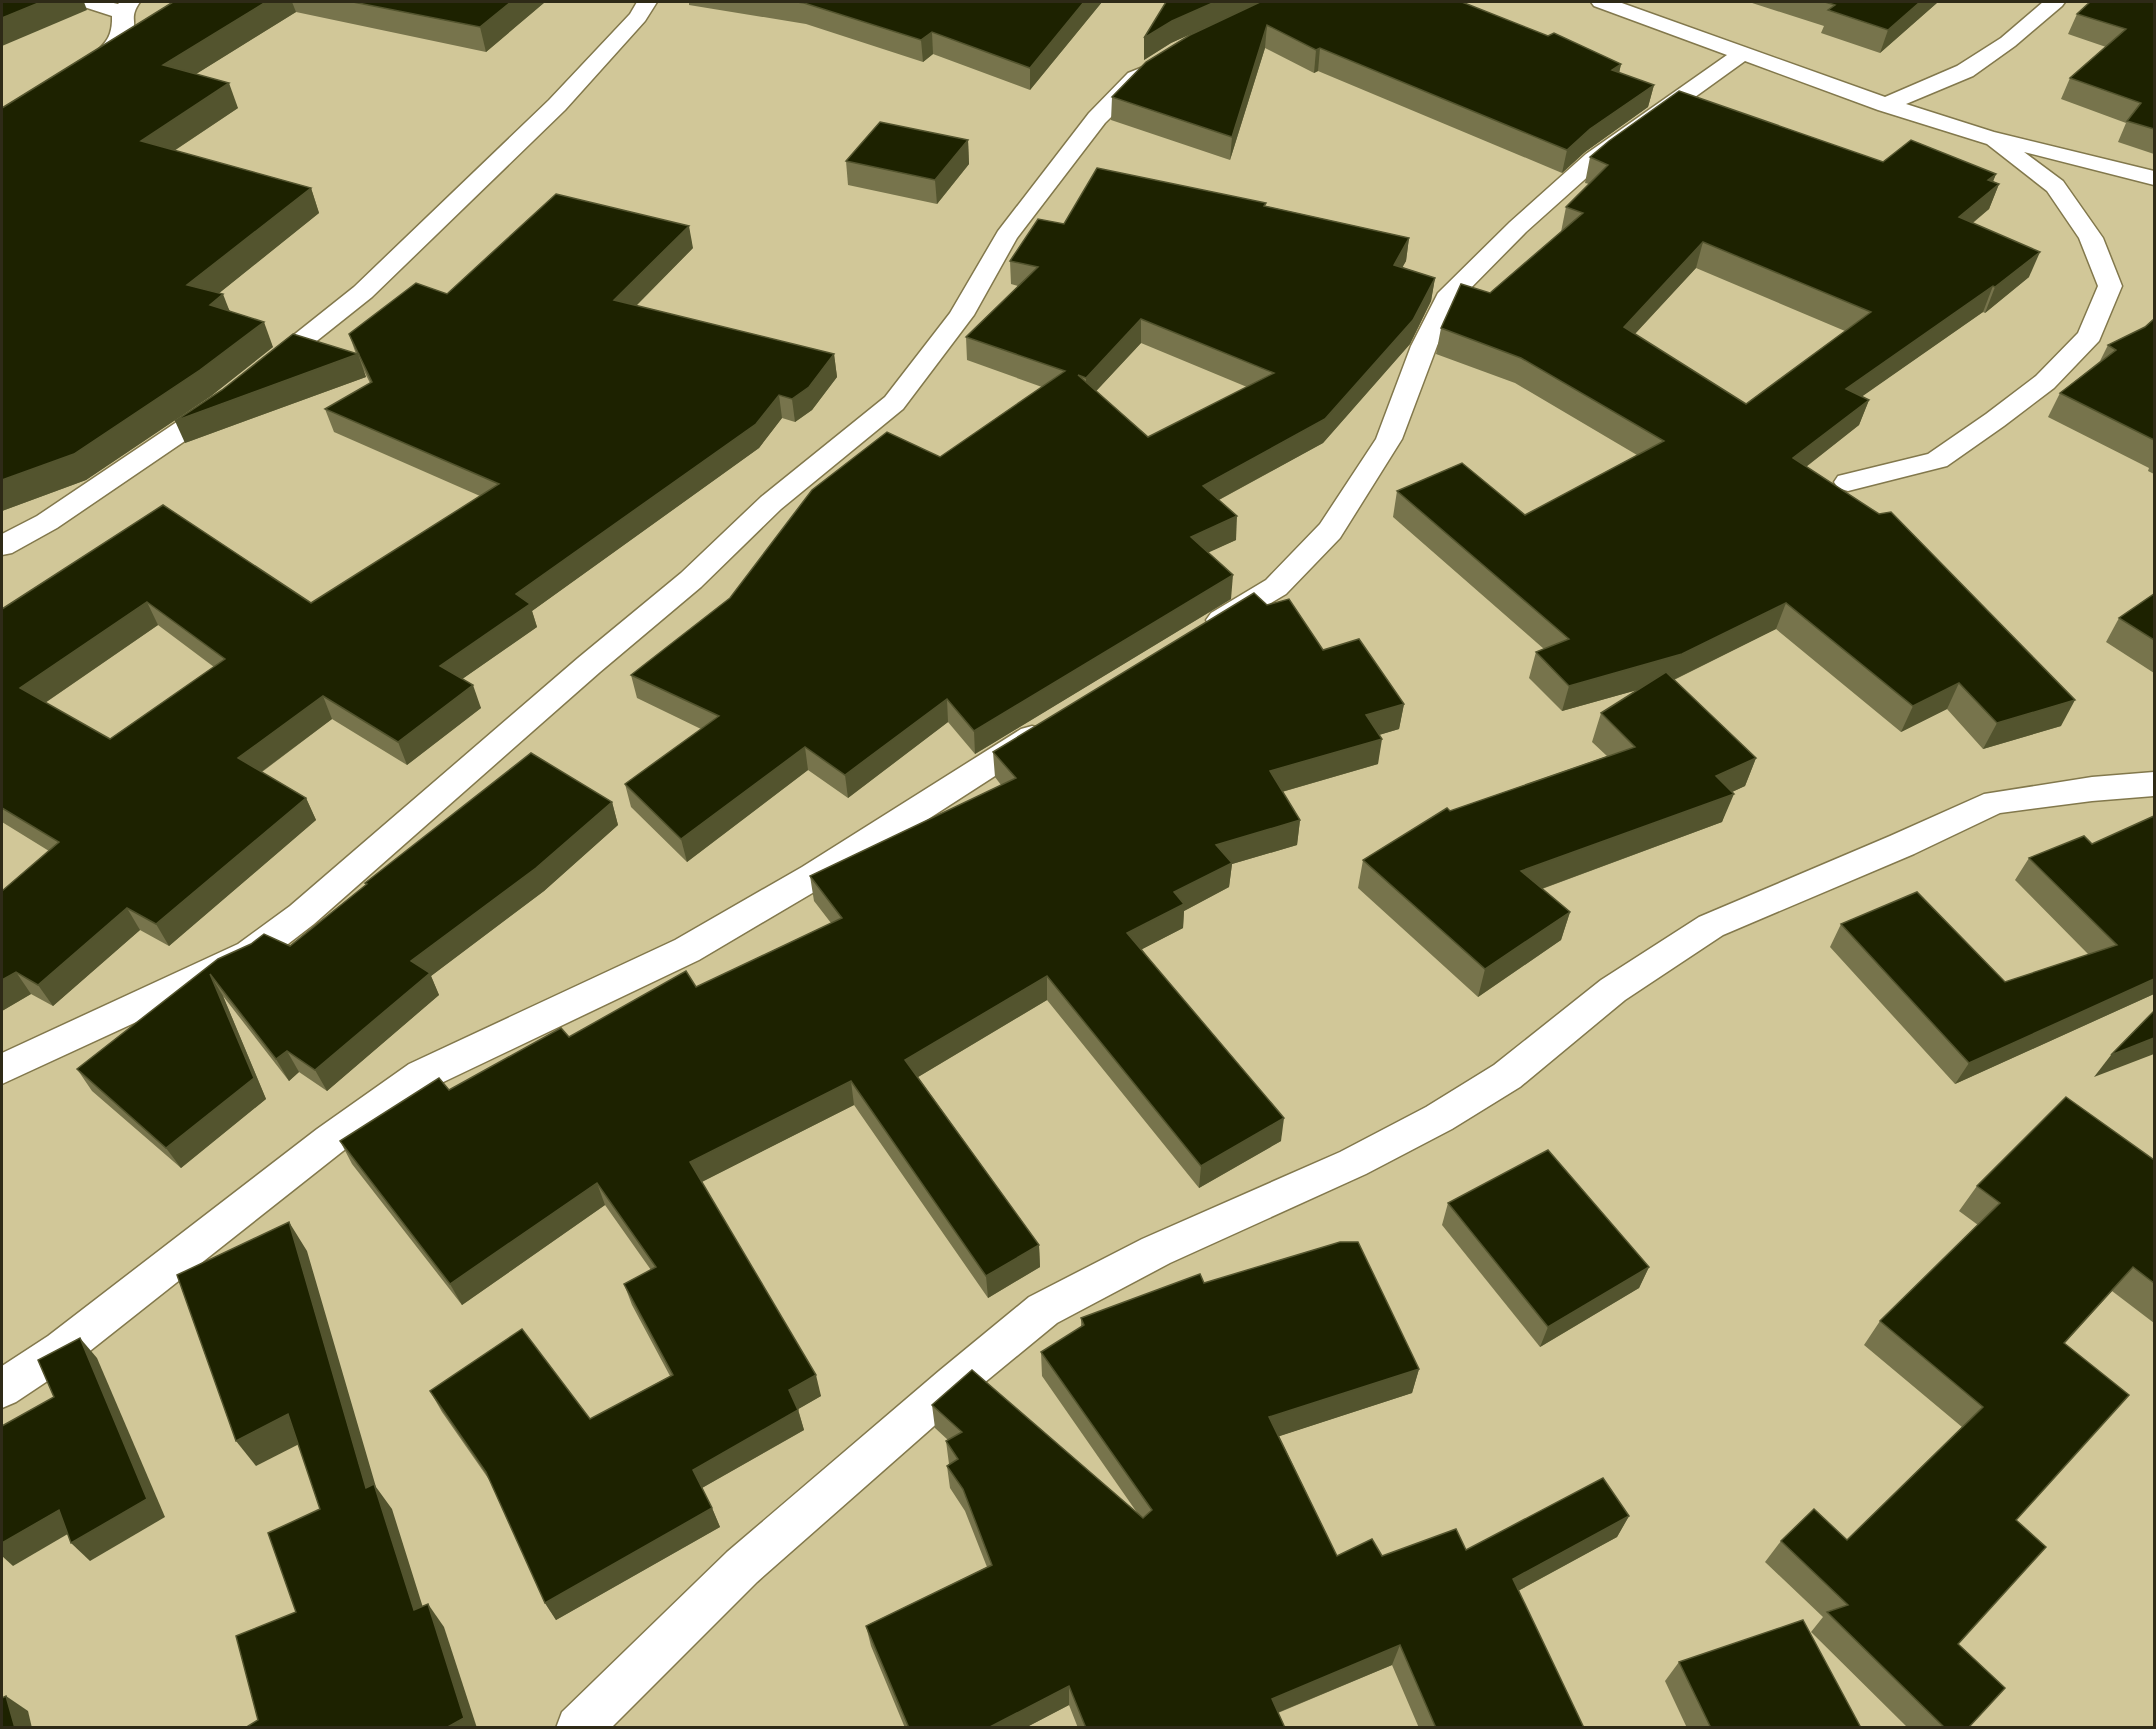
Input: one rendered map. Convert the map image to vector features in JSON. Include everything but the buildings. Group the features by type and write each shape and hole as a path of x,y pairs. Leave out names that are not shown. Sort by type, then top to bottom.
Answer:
{"street":[{"path":"80,76 99,65 122,34 126,7 88,2"},
{"path":"2,546 47,522 243,387 363,292 557,105 638,17 647,2"},
{"path":"1601,2 1886,105 1989,138 2154,178"},
{"path":"1886,105 1965,71 2008,42 2055,2"},
{"path":"1194,636 1276,587 1330,531 1389,439 1424,346 1447,298 1518,227 1594,159 1742,54"},
{"path":"2,1069 250,954 302,915 589,665 692,580 771,503 894,403 961,315 1006,237 1097,118 1136,78 1162,62"},
{"path":"1848,482 1937,460 2045,382 2090,336 2110,286 2091,238 2055,186 1989,138"},
{"path":"2,1389 62,1349 330,1140 422,1076 539,1018 687,950 814,876 1053,723"},
{"path":"578,1728 742,1567 953,1384 1043,1310 1156,1251 1353,1163 1439,1118 1507,1076 1613,990 1711,926 1902,845 1995,802 2092,789 2154,784"}]}
